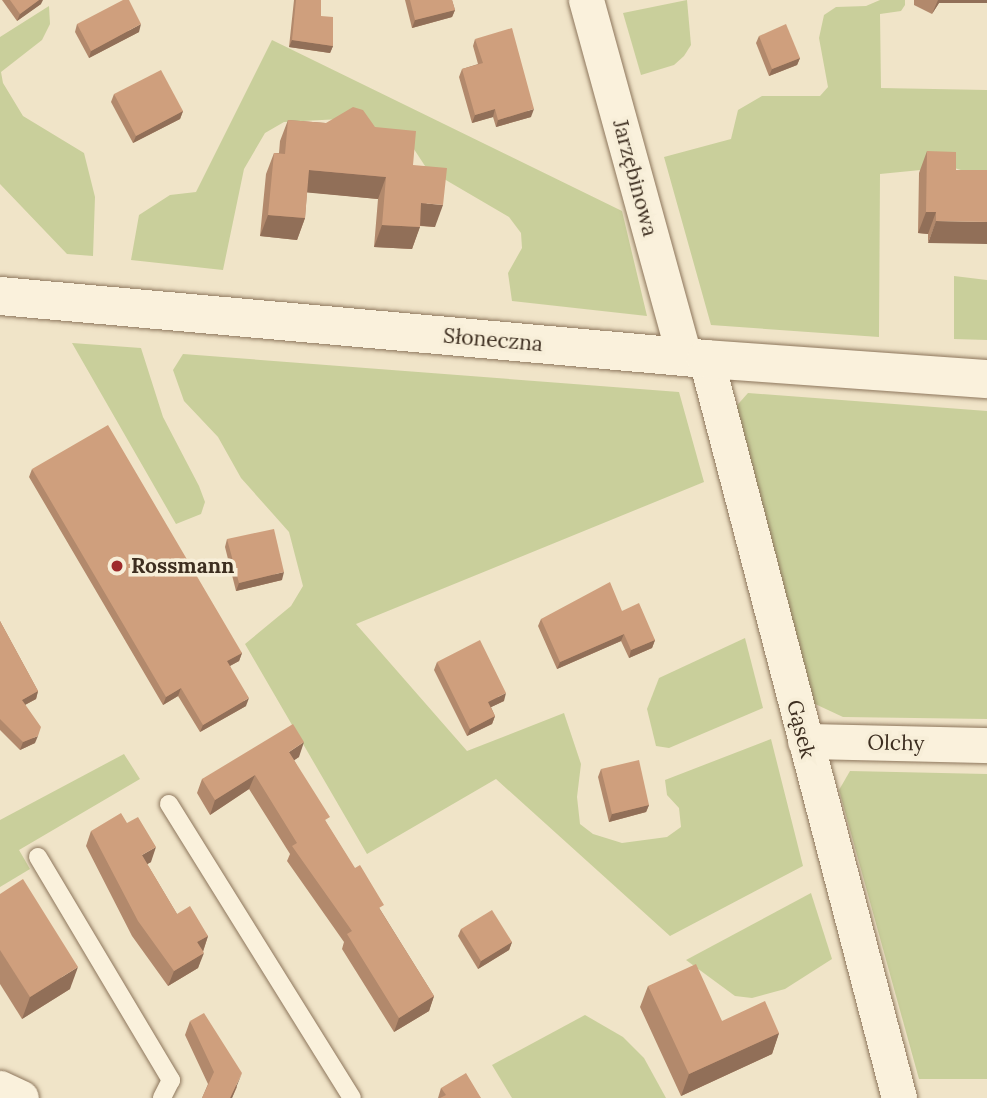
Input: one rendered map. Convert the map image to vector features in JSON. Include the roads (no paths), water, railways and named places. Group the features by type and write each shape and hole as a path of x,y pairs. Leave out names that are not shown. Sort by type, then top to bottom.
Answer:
{"main road":[{"name":"Słoneczna","path":"0,296 695,358 987,379"}],"street":[{"name":"Jarzębinowa","path":"586,0 695,358"},
{"name":"Gąsek","path":"695,358 804,741 899,1098"},
{"name":"Olchy","path":"804,741 987,745"},
{"path":"0,1088 21,1098"}],"lane":[{"path":"169,804 352,1098"},
{"path":"38,857 171,1080 162,1098"}],"place":[{"name":"Rossmann","path":"117,566"}]}
